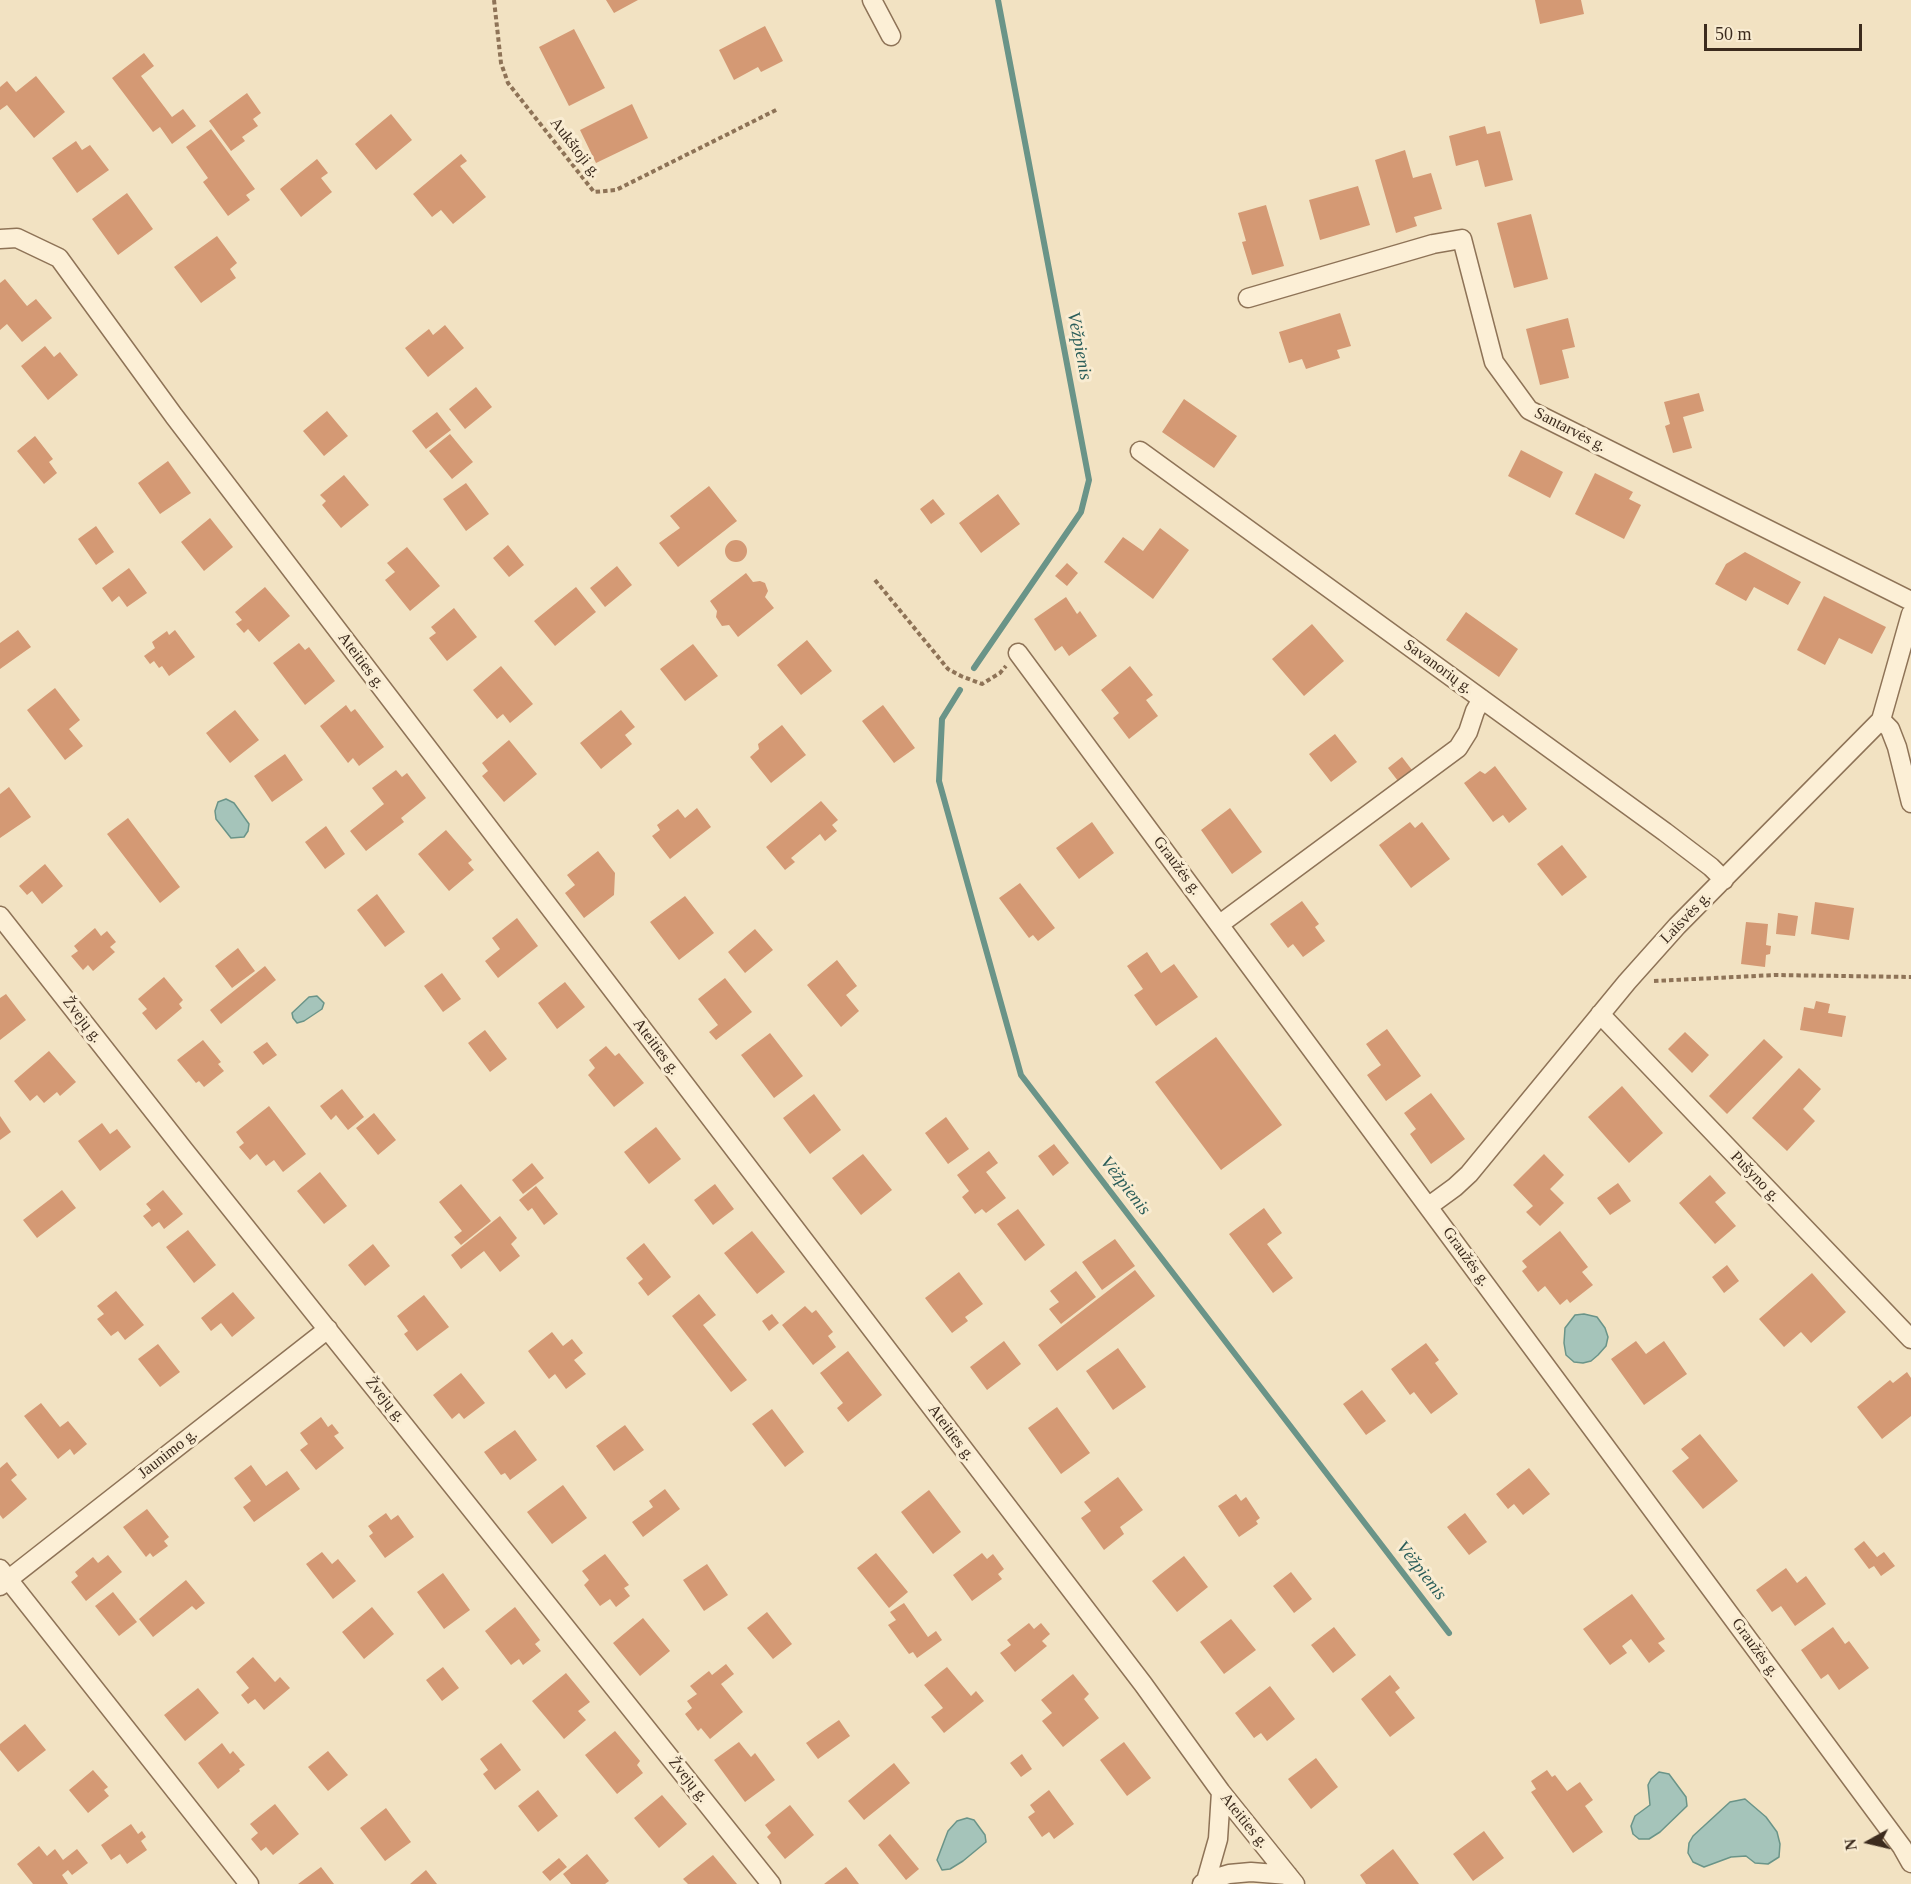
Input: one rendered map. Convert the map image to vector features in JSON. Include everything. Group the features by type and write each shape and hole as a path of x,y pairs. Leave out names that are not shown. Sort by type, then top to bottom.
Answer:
{"street":[{"path":"872,0 891,36"},
{"name":"Ateities g.","path":"0,239 17,238 59,258 174,416 1143,1684 1221,1792 1292,1880"},
{"name":"Santarvės g.","path":"1248,298 1433,243 1462,239 1494,362 1529,410 1911,601"},
{"name":"Savanorių g.","path":"1140,451 1482,699 1468,732 1458,748 1220,924"},
{"name":"Laisvės g.","path":"1429,1206 1469,1174 1600,1014 1677,926 1881,720 1911,615"},
{"name":"Graužės g.","path":"1018,653 1902,1846 1911,1863"},
{"path":"1482,699 1665,832 1711,867 1724,880"},
{"path":"1881,720 1890,729 1911,803"},
{"name":"Žvejų g.","path":"0,916 771,1884"},
{"name":"Pušyno g.","path":"1600,1014 1911,1338"},
{"name":"Jaunimo g.","path":"249,1884 3,1578 328,1329"},
{"path":"1204,1882 1218,1839 1221,1792"},
{"path":"1204,1882 1229,1874 1251,1872 1292,1880"}],"path":[{"name":"Aukštoji g.","path":"494,0 501,63 508,83 594,192 616,190 778,108"},
{"path":"875,580 948,669 961,676 982,684 1000,673 1018,653"},
{"path":"1627,982 1774,975 1911,977"}],"water":[{"path":"226,799 234,803 249,824 244,837 231,838 216,819 215,811 218,802"},
{"path":"317,996 324,1003 322,1009 297,1023 292,1013 309,997"},
{"path":"1584,1314 1597,1317 1608,1337 1606,1346 1591,1361 1574,1362 1566,1355 1565,1328 1575,1315"},
{"path":"1659,1772 1669,1774 1686,1797 1687,1806 1660,1832 1649,1839 1639,1839 1633,1834 1631,1826 1635,1816 1650,1805 1648,1785"},
{"path":"1745,1799 1766,1817 1777,1832 1780,1844 1779,1857 1768,1864 1755,1863 1746,1856 1731,1857 1704,1867 1693,1862 1688,1853 1689,1843 1693,1836 1730,1802"},
{"path":"967,1818 974,1820 985,1835 986,1842 963,1861 950,1869 942,1870 937,1860 948,1831 957,1821"}],"building":[{"path":"606,0 638,0 614,13"},
{"path":"1535,0 1581,0 1584,14 1540,24"},
{"path":"765,26 783,61 761,72 758,67 734,80 719,50"},
{"path":"574,29 605,88 569,106 539,47"},
{"path":"144,53 154,66 141,76 172,117 183,109 196,126 172,144 160,127 153,132 112,78"},
{"path":"36,76 65,112 34,138 7,105 0,110 0,87 7,81 16,92"},
{"path":"247,93 261,113 253,119 258,126 242,137 245,141 231,151 209,121"},
{"path":"632,104 648,138 596,163 580,130"},
{"path":"391,114 412,140 376,170 355,144"},
{"path":"1485,126 1487,134 1500,131 1513,180 1485,187 1478,160 1456,166 1449,136"},
{"path":"211,129 255,189 246,195 250,200 228,216 203,182 208,178 186,147"},
{"path":"76,141 82,150 90,145 109,170 77,193 52,158"},
{"path":"1405,150 1413,178 1431,173 1442,209 1414,217 1417,226 1396,233 1375,160"},
{"path":"461,154 467,161 460,166 486,197 453,224 441,210 432,217 413,194"},
{"path":"317,159 328,173 321,178 332,192 301,217 280,189"},
{"path":"1358,186 1370,225 1320,240 1309,200"},
{"path":"127,193 153,229 118,255 92,219"},
{"path":"1266,205 1284,266 1252,275 1242,242 1246,241 1238,213"},
{"path":"1531,214 1548,279 1514,288 1497,223"},
{"path":"217,236 237,263 230,269 236,278 201,303 174,267"},
{"path":"5,279 27,306 36,299 52,318 22,342 7,324 0,330 0,283"},
{"path":"1340,313 1351,346 1337,350 1340,358 1306,369 1302,359 1289,363 1279,332"},
{"path":"1568,318 1575,347 1562,350 1569,378 1540,385 1526,329"},
{"path":"445,325 464,348 428,377 405,348 429,329 433,335"},
{"path":"45,346 54,357 60,352 78,375 48,400 21,366"},
{"path":"476,387 492,407 465,429 449,409"},
{"path":"1699,393 1704,411 1683,417 1692,448 1673,453 1665,426 1670,424 1664,402"},
{"path":"1184,399 1237,436 1214,468 1162,432"},
{"path":"327,411 348,436 324,456 303,431"},
{"path":"437,412 451,430 426,449 412,431"},
{"path":"450,434 473,462 452,479 429,451"},
{"path":"35,436 53,459 49,462 57,473 44,484 17,451"},
{"path":"1521,450 1563,472 1550,498 1508,476"},
{"path":"168,461 191,493 160,514 138,483"},
{"path":"1595,473 1633,492 1629,499 1641,505 1624,539 1575,514"},
{"path":"344,475 369,505 341,528 322,505 326,501 320,495"},
{"path":"466,483 489,514 466,531 443,499"},
{"path":"709,486 737,521 678,567 659,543 680,528 670,516"},
{"path":"998,494 1020,524 981,553 959,523"},
{"path":"933,499 945,514 931,524 920,509"},
{"path":"210,518 233,547 204,571 181,542"},
{"path":"96,526 114,552 96,565 78,539"},
{"path":"1160,528 1189,550 1153,599 1104,562 1123,537 1143,551"},
{"path":"736,540 744,543 747,551 744,559 736,562 728,559 725,551 728,543"},
{"path":"508,545 524,565 509,577 493,558"},
{"path":"407,547 440,586 410,611 385,580 395,572 387,563"},
{"path":"1745,552 1801,582 1788,605 1754,587 1746,601 1715,584 1726,564"},
{"path":"1067,563 1078,573 1067,586 1055,576"},
{"path":"617,566 632,585 605,607 590,588"},
{"path":"129,568 147,593 127,607 119,596 112,602 102,588"},
{"path":"746,573 753,582 765,583 768,591 765,597 774,608 738,637 729,625 722,626 716,617 717,611 710,601"},
{"path":"265,587 290,616 259,642 248,629 244,633 236,624 242,620 235,612"},
{"path":"576,587 596,612 555,646 534,621"},
{"path":"1824,596 1886,627 1872,654 1839,638 1825,665 1797,650"},
{"path":"1066,597 1077,614 1080,611 1097,636 1069,656 1062,646 1055,651 1034,619"},
{"path":"454,608 477,637 447,661 429,638 436,633 431,627"},
{"path":"1466,612 1518,649 1499,677 1446,640"},
{"path":"1312,624 1344,661 1304,696 1272,659"},
{"path":"18,630 31,647 0,669 0,643"},
{"path":"175,630 195,657 169,676 162,666 159,668 154,661 150,664 144,656 155,648 152,642 167,631 169,635"},
{"path":"807,640 832,671 801,695 777,665"},
{"path":"299,643 305,650 309,647 335,681 305,705 273,663"},
{"path":"693,644 718,676 685,701 660,669"},
{"path":"501,666 533,704 510,723 503,714 497,719 473,690"},
{"path":"1130,666 1153,695 1146,700 1158,716 1129,739 1113,718 1119,713 1101,690"},
{"path":"55,688 80,720 69,729 83,746 65,760 27,710"},
{"path":"346,705 351,712 355,709 384,747 359,766 353,758 348,763 320,726"},
{"path":"883,705 915,748 894,763 862,721"},
{"path":"235,710 259,740 230,763 206,733"},
{"path":"621,710 635,727 625,735 632,744 601,769 580,743"},
{"path":"782,725 806,755 771,783 750,757 759,749 758,744"},
{"path":"1335,734 1357,762 1331,782 1309,754"},
{"path":"509,740 537,774 504,802 482,776 488,771 482,763"},
{"path":"285,754 303,780 272,802 254,776"},
{"path":"1402,757 1412,770 1398,781 1388,768"},
{"path":"1495,766 1527,809 1509,823 1503,815 1493,822 1464,783 1480,771 1485,774"},
{"path":"396,770 402,777 407,773 426,798 401,818 404,822 366,851 350,831 384,804 372,788"},
{"path":"9,787 31,817 0,838 0,794"},
{"path":"821,801 838,820 832,825 837,831 825,841 820,834 791,858 795,862 785,870 766,847"},
{"path":"697,808 711,827 670,859 652,836 660,830 657,825 678,809 685,818"},
{"path":"1230,808 1262,852 1232,874 1201,830"},
{"path":"128,818 180,887 160,903 107,834"},
{"path":"1092,822 1114,853 1079,879 1056,848"},
{"path":"1410,822 1415,828 1422,822 1450,859 1411,888 1379,845"},
{"path":"326,826 345,854 325,869 305,842"},
{"path":"446,830 472,860 468,863 474,870 449,891 418,854"},
{"path":"1562,845 1587,877 1562,896 1537,864"},
{"path":"598,851 615,873 614,895 584,918 565,893 575,885 567,875"},
{"path":"45,864 63,886 42,904 32,891 27,895 19,886"},
{"path":"1020,883 1055,928 1038,941 1033,935 1029,938 999,898"},
{"path":"377,894 405,932 385,947 357,910"},
{"path":"685,896 714,933 679,960 650,922"},
{"path":"1302,901 1319,924 1315,927 1325,941 1303,957 1293,944 1288,948 1270,924"},
{"path":"1815,902 1854,908 1849,940 1811,934"},
{"path":"1778,913 1798,916 1795,936 1776,934"},
{"path":"517,918 538,946 498,978 485,961 500,949 492,938"},
{"path":"1746,922 1768,924 1766,945 1771,946 1770,954 1766,955 1765,967 1741,964"},
{"path":"95,928 101,936 107,931 116,942 110,947 115,952 93,971 88,965 83,970 71,956 78,951 74,946"},
{"path":"755,929 773,950 745,973 728,952"},
{"path":"238,948 255,971 232,988 215,966"},
{"path":"1147,952 1161,973 1174,964 1198,997 1156,1026 1134,995 1143,989 1127,966"},
{"path":"837,960 857,986 846,995 859,1011 841,1027 807,985"},
{"path":"265,966 276,980 221,1024 210,1010"},
{"path":"442,973 461,999 443,1012 424,986"},
{"path":"164,977 183,1000 179,1004 182,1008 156,1030 142,1013 147,1009 138,999"},
{"path":"725,978 752,1012 716,1040 709,1032 718,1025 698,999"},
{"path":"565,982 585,1007 557,1029 538,1003"},
{"path":"6,994 26,1020 0,1040 0,998"},
{"path":"1816,1001 1830,1004 1828,1013 1846,1016 1842,1037 1800,1030 1804,1007 1814,1009"},
{"path":"1387,1029 1421,1076 1386,1101 1367,1075 1381,1065 1366,1044"},
{"path":"485,1030 507,1059 490,1072 468,1043"},
{"path":"1685,1032 1709,1055 1692,1073 1668,1049"},
{"path":"770,1033 803,1076 774,1098 741,1055"},
{"path":"1216,1037 1282,1125 1221,1170 1155,1082"},
{"path":"1764,1039 1783,1057 1727,1114 1709,1096"},
{"path":"203,1040 221,1062 218,1064 224,1071 204,1087 199,1081 196,1083 177,1060"},
{"path":"267,1042 277,1055 263,1065 253,1052"},
{"path":"606,1046 615,1056 619,1053 644,1083 614,1107 588,1075 595,1068 589,1060"},
{"path":"49,1051 76,1082 60,1096 57,1092 44,1103 37,1095 30,1101 14,1081"},
{"path":"1799,1068 1821,1089 1803,1109 1815,1121 1787,1151 1752,1118"},
{"path":"1622,1086 1663,1133 1629,1163 1588,1117"},
{"path":"342,1089 364,1117 348,1130 336,1115 331,1120 320,1106"},
{"path":"1431,1093 1465,1139 1431,1164 1410,1134 1416,1129 1404,1113"},
{"path":"814,1094 841,1130 810,1154 783,1118"},
{"path":"269,1106 306,1154 283,1172 274,1160 266,1166 257,1154 250,1160 239,1147 244,1143 236,1132"},
{"path":"374,1113 396,1140 378,1155 356,1128"},
{"path":"0,1116 11,1132 0,1140"},
{"path":"946,1117 969,1149 948,1164 925,1133"},
{"path":"102,1123 110,1134 117,1129 131,1147 100,1171 78,1141"},
{"path":"656,1127 681,1159 649,1184 624,1152"},
{"path":"1054,1144 1069,1163 1053,1176 1038,1156"},
{"path":"989,1151 998,1163 986,1172 1006,1198 986,1213 982,1209 975,1214 962,1197 969,1191 957,1175"},
{"path":"863,1154 892,1190 861,1215 832,1178"},
{"path":"1544,1154 1564,1175 1550,1189 1564,1203 1540,1226 1526,1212 1533,1206 1513,1185"},
{"path":"532,1163 544,1178 523,1194 512,1180"},
{"path":"320,1172 347,1206 324,1224 297,1191"},
{"path":"1710,1175 1726,1193 1715,1202 1736,1226 1715,1244 1679,1203"},
{"path":"1618,1183 1631,1201 1610,1215 1597,1198"},
{"path":"461,1184 491,1221 461,1245 454,1237 462,1231 439,1202"},
{"path":"715,1184 734,1209 713,1225 694,1200"},
{"path":"536,1186 558,1214 544,1225 532,1208 528,1211 519,1200"},
{"path":"62,1190 76,1208 37,1238 23,1220"},
{"path":"163,1190 183,1214 164,1229 159,1222 152,1227 143,1216 151,1210 146,1204"},
{"path":"1264,1208 1282,1233 1267,1244 1293,1278 1273,1293 1229,1234"},
{"path":"1018,1209 1045,1245 1025,1261 997,1224"},
{"path":"500,1216 517,1238 511,1244 520,1256 500,1272 484,1251 461,1269 451,1255"},
{"path":"188,1230 216,1265 194,1283 166,1247"},
{"path":"752,1231 785,1272 757,1294 724,1253"},
{"path":"1560,1231 1588,1267 1582,1272 1593,1285 1570,1303 1567,1299 1560,1305 1545,1286 1538,1292 1522,1271 1527,1267 1522,1261"},
{"path":"1115,1239 1135,1266 1102,1290 1082,1262"},
{"path":"644,1243 671,1277 648,1296 638,1283 643,1279 626,1258"},
{"path":"373,1244 390,1266 365,1286 348,1265"},
{"path":"1727,1265 1739,1281 1724,1293 1712,1277"},
{"path":"1135,1270 1155,1296 1057,1371 1038,1345"},
{"path":"1076,1271 1096,1297 1061,1324 1049,1309 1059,1302 1050,1291"},
{"path":"959,1272 983,1304 965,1317 968,1321 952,1333 925,1298"},
{"path":"1812,1273 1846,1312 1811,1343 1801,1332 1784,1347 1759,1319"},
{"path":"116,1291 144,1325 125,1340 118,1331 111,1336 97,1319 104,1314 97,1306"},
{"path":"233,1292 255,1318 232,1337 221,1323 211,1331 201,1318"},
{"path":"699,1294 716,1315 703,1325 747,1380 731,1392 672,1316"},
{"path":"424,1295 449,1327 417,1351 404,1334 408,1331 397,1316"},
{"path":"805,1306 812,1313 816,1310 833,1332 828,1336 836,1347 813,1365 782,1325"},
{"path":"772,1314 779,1323 769,1331 762,1321"},
{"path":"552,1332 563,1346 572,1339 583,1353 574,1360 586,1374 566,1389 555,1374 549,1379 528,1351"},
{"path":"1004,1341 1021,1364 987,1390 970,1367"},
{"path":"1636,1341 1646,1354 1664,1341 1687,1374 1644,1405 1611,1359"},
{"path":"1426,1343 1439,1360 1435,1363 1458,1394 1431,1414 1414,1392 1410,1395 1391,1369"},
{"path":"158,1344 180,1372 160,1387 138,1359"},
{"path":"1118,1348 1146,1387 1113,1410 1086,1371"},
{"path":"848,1351 882,1395 848,1422 837,1408 843,1403 820,1373"},
{"path":"1907,1372 1911,1378 1911,1416 1882,1439 1857,1407 1890,1380 1893,1383"},
{"path":"461,1373 485,1403 464,1419 459,1413 452,1419 433,1395"},
{"path":"1362,1390 1386,1421 1366,1435 1343,1404"},
{"path":"41,1403 60,1427 68,1421 87,1444 74,1455 70,1449 58,1459 24,1416"},
{"path":"1057,1407 1090,1453 1061,1474 1028,1428"},
{"path":"772,1409 804,1452 785,1467 752,1424"},
{"path":"321,1417 328,1427 332,1424 339,1433 334,1436 344,1448 316,1470 300,1450 308,1444 300,1433"},
{"path":"625,1425 644,1450 614,1471 596,1446"},
{"path":"515,1430 537,1460 510,1480 505,1473 501,1475 484,1452"},
{"path":"1700,1434 1738,1481 1703,1509 1672,1471 1689,1458 1681,1449"},
{"path":"7,1462 17,1475 11,1480 27,1499 3,1519 0,1515 0,1468"},
{"path":"251,1465 266,1486 287,1471 300,1489 254,1522 243,1507 251,1501 234,1478"},
{"path":"1529,1468 1550,1494 1523,1515 1514,1504 1508,1509 1496,1494"},
{"path":"1118,1477 1143,1510 1120,1527 1124,1534 1104,1550 1081,1518 1091,1511 1084,1502"},
{"path":"563,1485 587,1518 552,1544 527,1512"},
{"path":"665,1489 680,1509 643,1537 632,1522 653,1507 649,1501"},
{"path":"929,1490 961,1532 933,1554 901,1512"},
{"path":"1236,1494 1241,1501 1246,1497 1260,1518 1256,1521 1258,1524 1239,1537 1218,1506"},
{"path":"147,1509 169,1537 164,1541 168,1546 153,1557 150,1553 146,1557 123,1527"},
{"path":"386,1513 391,1520 398,1515 414,1537 385,1558 369,1536 373,1533 368,1526"},
{"path":"1465,1513 1487,1542 1469,1555 1447,1527"},
{"path":"1864,1541 1877,1557 1884,1552 1895,1566 1881,1576 1874,1566 1869,1569 1854,1549"},
{"path":"322,1552 332,1564 338,1559 356,1581 333,1599 306,1564"},
{"path":"876,1553 908,1592 889,1608 857,1568"},
{"path":"982,1553 987,1559 993,1554 1004,1569 998,1574 1002,1579 972,1601 953,1575"},
{"path":"605,1554 629,1585 624,1588 630,1596 616,1607 610,1599 600,1606 584,1585 589,1580 582,1571"},
{"path":"108,1555 122,1572 86,1601 71,1582 78,1576 75,1572 93,1557 98,1563"},
{"path":"1184,1556 1208,1587 1177,1612 1152,1581"},
{"path":"707,1564 728,1595 704,1611 683,1580"},
{"path":"1786,1568 1797,1583 1806,1576 1826,1604 1795,1626 1781,1606 1772,1612 1756,1590"},
{"path":"1291,1572 1312,1599 1294,1613 1273,1586"},
{"path":"443,1573 470,1610 444,1629 417,1592"},
{"path":"186,1580 205,1603 196,1610 192,1606 153,1637 139,1619"},
{"path":"113,1592 137,1622 119,1636 95,1606"},
{"path":"1632,1594 1665,1639 1658,1643 1665,1651 1649,1663 1631,1639 1622,1646 1627,1653 1610,1665 1583,1629"},
{"path":"904,1603 928,1637 936,1631 942,1640 917,1658 913,1652 909,1654 888,1625 896,1620 890,1612"},
{"path":"372,1607 394,1634 364,1659 342,1632"},
{"path":"515,1607 540,1640 535,1644 541,1651 523,1665 519,1659 511,1665 485,1631"},
{"path":"767,1612 792,1644 773,1659 747,1628"},
{"path":"643,1618 670,1651 640,1676 613,1643"},
{"path":"1231,1619 1256,1650 1224,1674 1200,1642"},
{"path":"1029,1623 1034,1629 1041,1623 1050,1634 1042,1641 1047,1646 1015,1672 1000,1653 1011,1645 1007,1640"},
{"path":"1334,1627 1356,1655 1333,1673 1311,1645"},
{"path":"1833,1627 1845,1644 1849,1641 1869,1668 1839,1690 1828,1674 1821,1679 1801,1650"},
{"path":"253,1657 275,1682 280,1677 290,1688 264,1710 255,1699 248,1704 241,1695 249,1688 236,1672"},
{"path":"726,1664 734,1674 721,1684 743,1712 710,1739 701,1728 698,1731 685,1714 692,1708 687,1701 697,1694 690,1686 709,1671 712,1675"},
{"path":"443,1667 459,1688 442,1701 426,1680"},
{"path":"947,1667 971,1696 976,1691 984,1701 944,1733 931,1717 943,1708 924,1685"},
{"path":"566,1673 590,1702 578,1711 586,1720 564,1739 532,1701"},
{"path":"1073,1674 1089,1694 1084,1699 1099,1718 1063,1747 1042,1721 1052,1713 1041,1700"},
{"path":"1390,1675 1400,1688 1395,1692 1415,1718 1390,1737 1361,1699"},
{"path":"1270,1686 1295,1719 1267,1741 1261,1733 1254,1738 1235,1713"},
{"path":"198,1688 219,1713 185,1741 164,1715"},
{"path":"839,1720 850,1736 818,1759 806,1743"},
{"path":"25,1724 46,1750 18,1772 0,1750 0,1744"},
{"path":"615,1731 640,1761 637,1765 643,1773 617,1794 585,1755"},
{"path":"739,1742 751,1757 755,1753 775,1780 745,1802 714,1760"},
{"path":"1124,1742 1151,1778 1127,1796 1100,1760"},
{"path":"222,1743 230,1754 233,1751 245,1765 218,1789 198,1763"},
{"path":"501,1743 521,1770 495,1790 483,1774 488,1770 480,1759"},
{"path":"328,1751 348,1775 328,1791 308,1767"},
{"path":"1022,1754 1032,1769 1021,1777 1010,1763"},
{"path":"1316,1758 1338,1787 1311,1809 1288,1779"},
{"path":"894,1763 910,1783 864,1820 848,1801"},
{"path":"93,1770 108,1787 104,1790 109,1796 88,1813 69,1790"},
{"path":"1547,1770 1552,1777 1555,1775 1567,1791 1580,1782 1593,1800 1585,1806 1603,1832 1573,1853 1531,1792 1536,1789 1531,1781"},
{"path":"538,1790 558,1816 538,1832 518,1806"},
{"path":"1049,1790 1074,1824 1054,1839 1049,1832 1042,1837 1028,1817 1035,1812 1030,1805"},
{"path":"662,1795 687,1824 659,1848 634,1818"},
{"path":"275,1804 299,1834 273,1855 266,1847 261,1851 251,1839 258,1833 250,1824"},
{"path":"790,1805 814,1835 785,1859 767,1837 771,1833 765,1825"},
{"path":"386,1808 411,1842 385,1861 360,1828"},
{"path":"131,1824 138,1834 142,1831 146,1837 141,1841 147,1850 127,1864 120,1854 111,1860 101,1845"},
{"path":"1484,1831 1504,1858 1473,1881 1453,1854"},
{"path":"890,1834 919,1869 906,1880 878,1845"},
{"path":"39,1846 47,1856 55,1849 63,1860 77,1849 88,1863 72,1875 68,1870 62,1875 68,1884 33,1884 17,1864"},
{"path":"1393,1849 1419,1884 1366,1884 1360,1875"},
{"path":"587,1854 609,1881 605,1884 571,1884 563,1874"},
{"path":"713,1855 737,1884 688,1884 683,1879"},
{"path":"559,1858 567,1867 550,1881 542,1872"},
{"path":"321,1867 334,1884 298,1884"},
{"path":"846,1867 859,1884 824,1884"},
{"path":"426,1870 437,1884 410,1884"}],"waterway":[{"name":"Vėžpienis","path":"974,668 1081,512 1089,480 998,0"},
{"name":"Vėžpienis","path":"960,690 942,719 939,781 1021,1075 1449,1633"}]}
